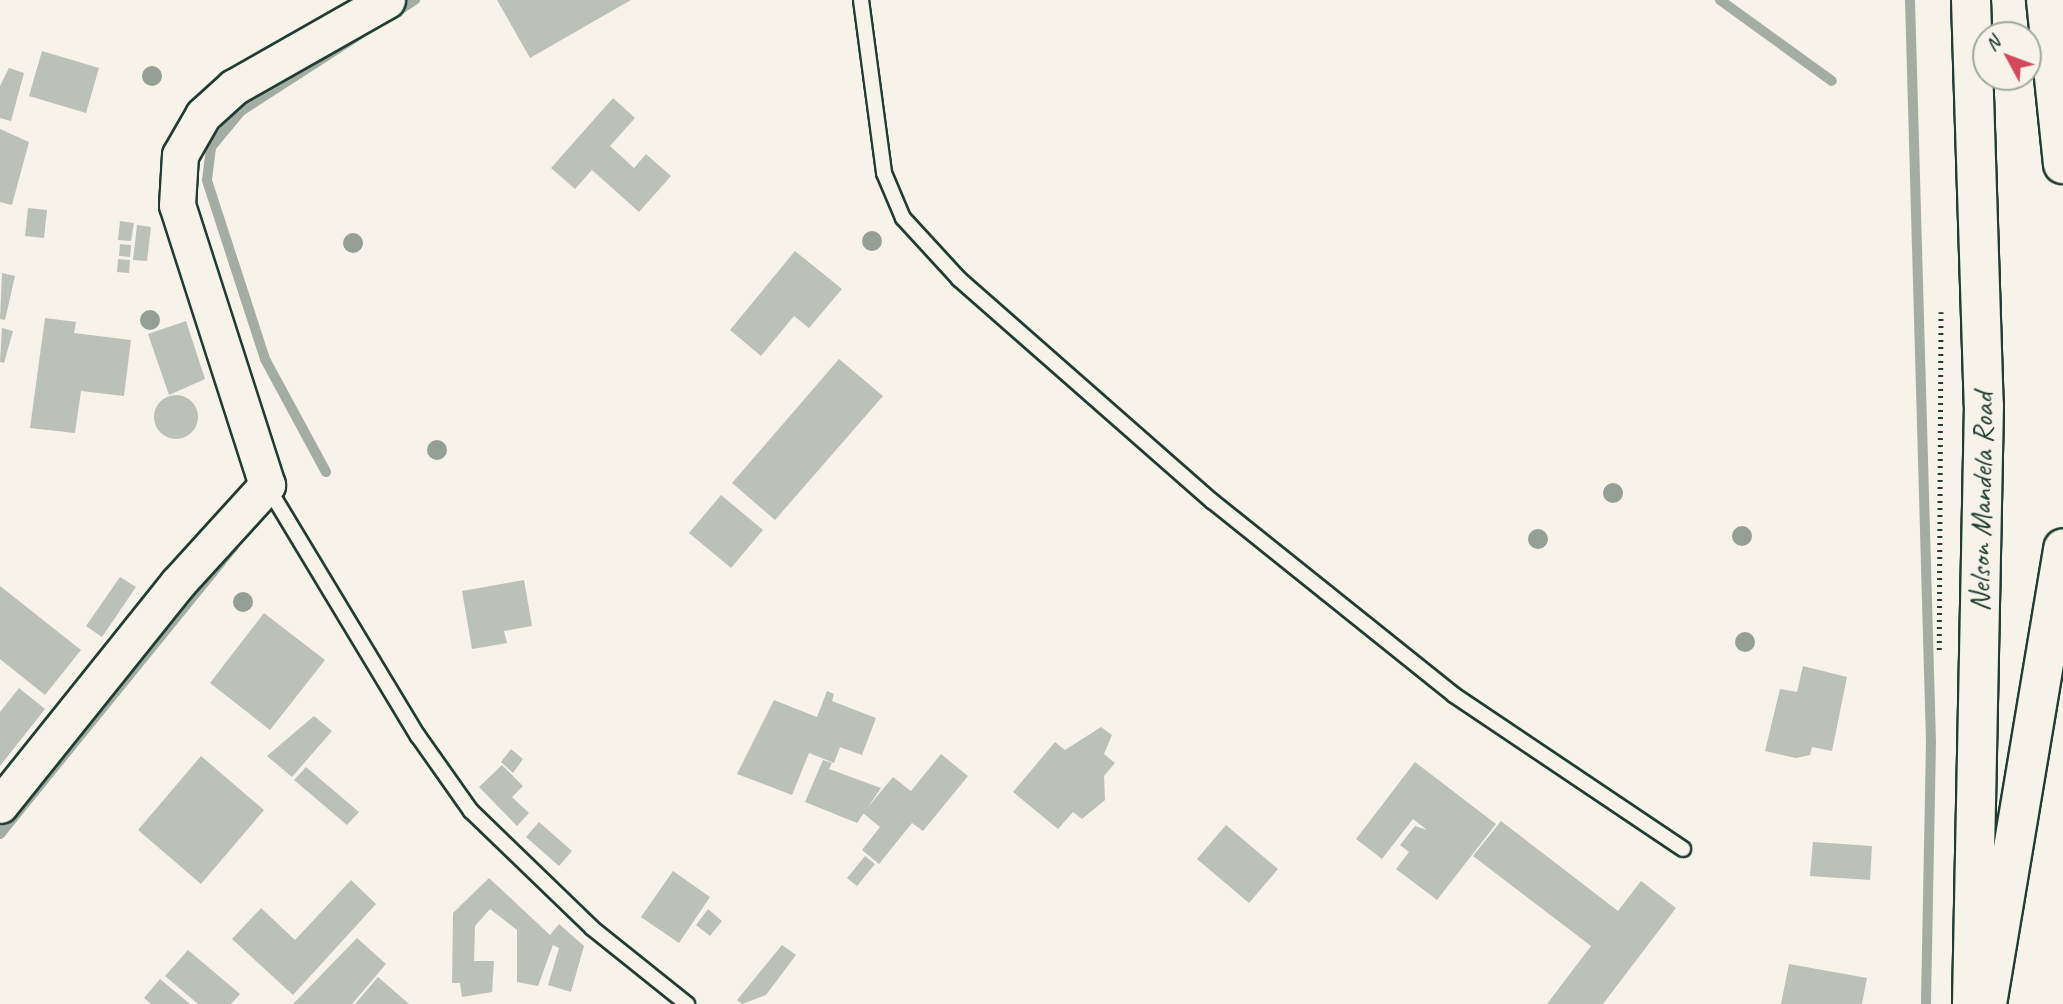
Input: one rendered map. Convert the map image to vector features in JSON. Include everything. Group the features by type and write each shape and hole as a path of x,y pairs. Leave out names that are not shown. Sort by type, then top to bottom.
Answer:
{"main road":[{"name":"Nelson Mandela Road","path":"1971,0 1976,69 1984,405 1972,1004"},
{"path":"2046,0 2063,164"},
{"path":"1987,1004 2063,548"}],"street":[{"path":"0,805 177,584 267,485 177,205 180,155 203,115 234,87 387,0"}],"lane":[{"path":"861,0 884,173 903,218 959,279 1212,501 1444,687 1684,849"},
{"path":"267,485 418,736 471,811 592,928 687,1004"}],"path":[{"path":"1939,654 1941,308"}],"building":[{"path":"497,0 631,0 530,58"},
{"path":"42,51 99,68 86,113 29,96"},
{"path":"9,68 24,73 11,121 0,118 0,86"},
{"path":"613,98 635,118 610,146 634,168 646,154 671,176 639,212 592,170 575,189 551,168"},
{"path":"0,129 29,142 12,205 0,202"},
{"path":"28,208 47,210 44,238 25,236"},
{"path":"120,221 134,223 131,241 118,240"},
{"path":"137,225 151,227 147,261 133,260"},
{"path":"120,244 131,245 130,257 119,256"},
{"path":"795,251 842,289 809,328 794,316 761,356 730,330"},
{"path":"118,259 130,260 129,273 117,272"},
{"path":"2,273 15,276 5,320 0,319"},
{"path":"45,318 76,322 74,333 131,340 124,396 81,391 75,433 30,428"},
{"path":"186,321 205,379 169,395 148,334"},
{"path":"2,328 13,331 4,363 0,362"},
{"path":"839,359 883,396 775,520 732,483"},
{"path":"176,395 191,402 198,417 191,432 176,439 161,432 154,417 161,402"},
{"path":"721,495 763,530 731,568 689,533"},
{"path":"120,577 136,587 102,637 86,626"},
{"path":"524,580 532,626 504,631 507,643 472,649 462,591"},
{"path":"0,586 81,650 45,695 0,659"},
{"path":"264,613 325,660 270,730 210,683"},
{"path":"1803,666 1847,677 1832,751 1812,747 1810,755 1796,758 1765,751 1780,689 1797,692"},
{"path":"19,688 45,709 0,766 0,712"},
{"path":"827,691 834,694 832,701 876,718 862,755 840,747 834,763 809,753 792,795 737,774 774,700 817,717"},
{"path":"314,716 332,731 292,777 267,756"},
{"path":"1101,727 1112,735 1104,754 1115,763 1104,776 1105,800 1082,819 1073,812 1058,829 1013,792 1055,742 1065,750"},
{"path":"511,749 523,759 513,773 501,762"},
{"path":"941,754 968,776 923,831 912,823 879,864 862,850 880,827 863,813 893,777 911,791"},
{"path":"201,756 264,810 201,884 138,830"},
{"path":"823,760 832,763 829,769 881,788 857,823 805,802"},
{"path":"1415,762 1496,824 1437,900 1396,869 1409,852 1400,845 1415,826 1427,830 1413,819 1382,859 1356,839"},
{"path":"502,765 523,786 512,797 529,813 517,826 479,787"},
{"path":"306,767 359,812 347,825 294,780"},
{"path":"1501,821 1618,911 1641,881 1676,908 1603,1004 1547,1004 1591,946 1473,856"},
{"path":"539,822 572,851 559,866 526,837"},
{"path":"1226,825 1278,869 1249,903 1197,859"},
{"path":"1813,842 1872,846 1870,880 1810,876"},
{"path":"865,856 875,864 857,886 847,878"},
{"path":"673,871 710,897 679,943 641,917"},
{"path":"489,878 550,935 559,924 584,946 571,992 548,985 559,948 553,945 538,986 517,982 517,930 490,909 475,926 474,961 494,961 492,992 462,997 460,983 452,983 453,913"},
{"path":"351,880 376,904 293,995 232,939 261,908 295,940"},
{"path":"708,909 722,921 710,936 696,925"},
{"path":"357,938 386,964 352,1004 293,1004"},
{"path":"782,945 796,955 766,995 742,1004 737,1000"},
{"path":"188,950 240,994 231,1004 198,1004 165,976"},
{"path":"1789,964 1867,978 1862,1004 1781,1004"},
{"path":"378,977 409,1004 355,1004"},
{"path":"160,979 190,1004 151,1004 144,998"}],"waterway":[{"path":"390,16 415,0"},
{"path":"1720,0 1832,81"},
{"path":"1910,0 1931,742 1926,1004"},
{"path":"326,472 265,359 207,180 211,147 241,111 359,35"},
{"path":"0,834 234,546"}]}
